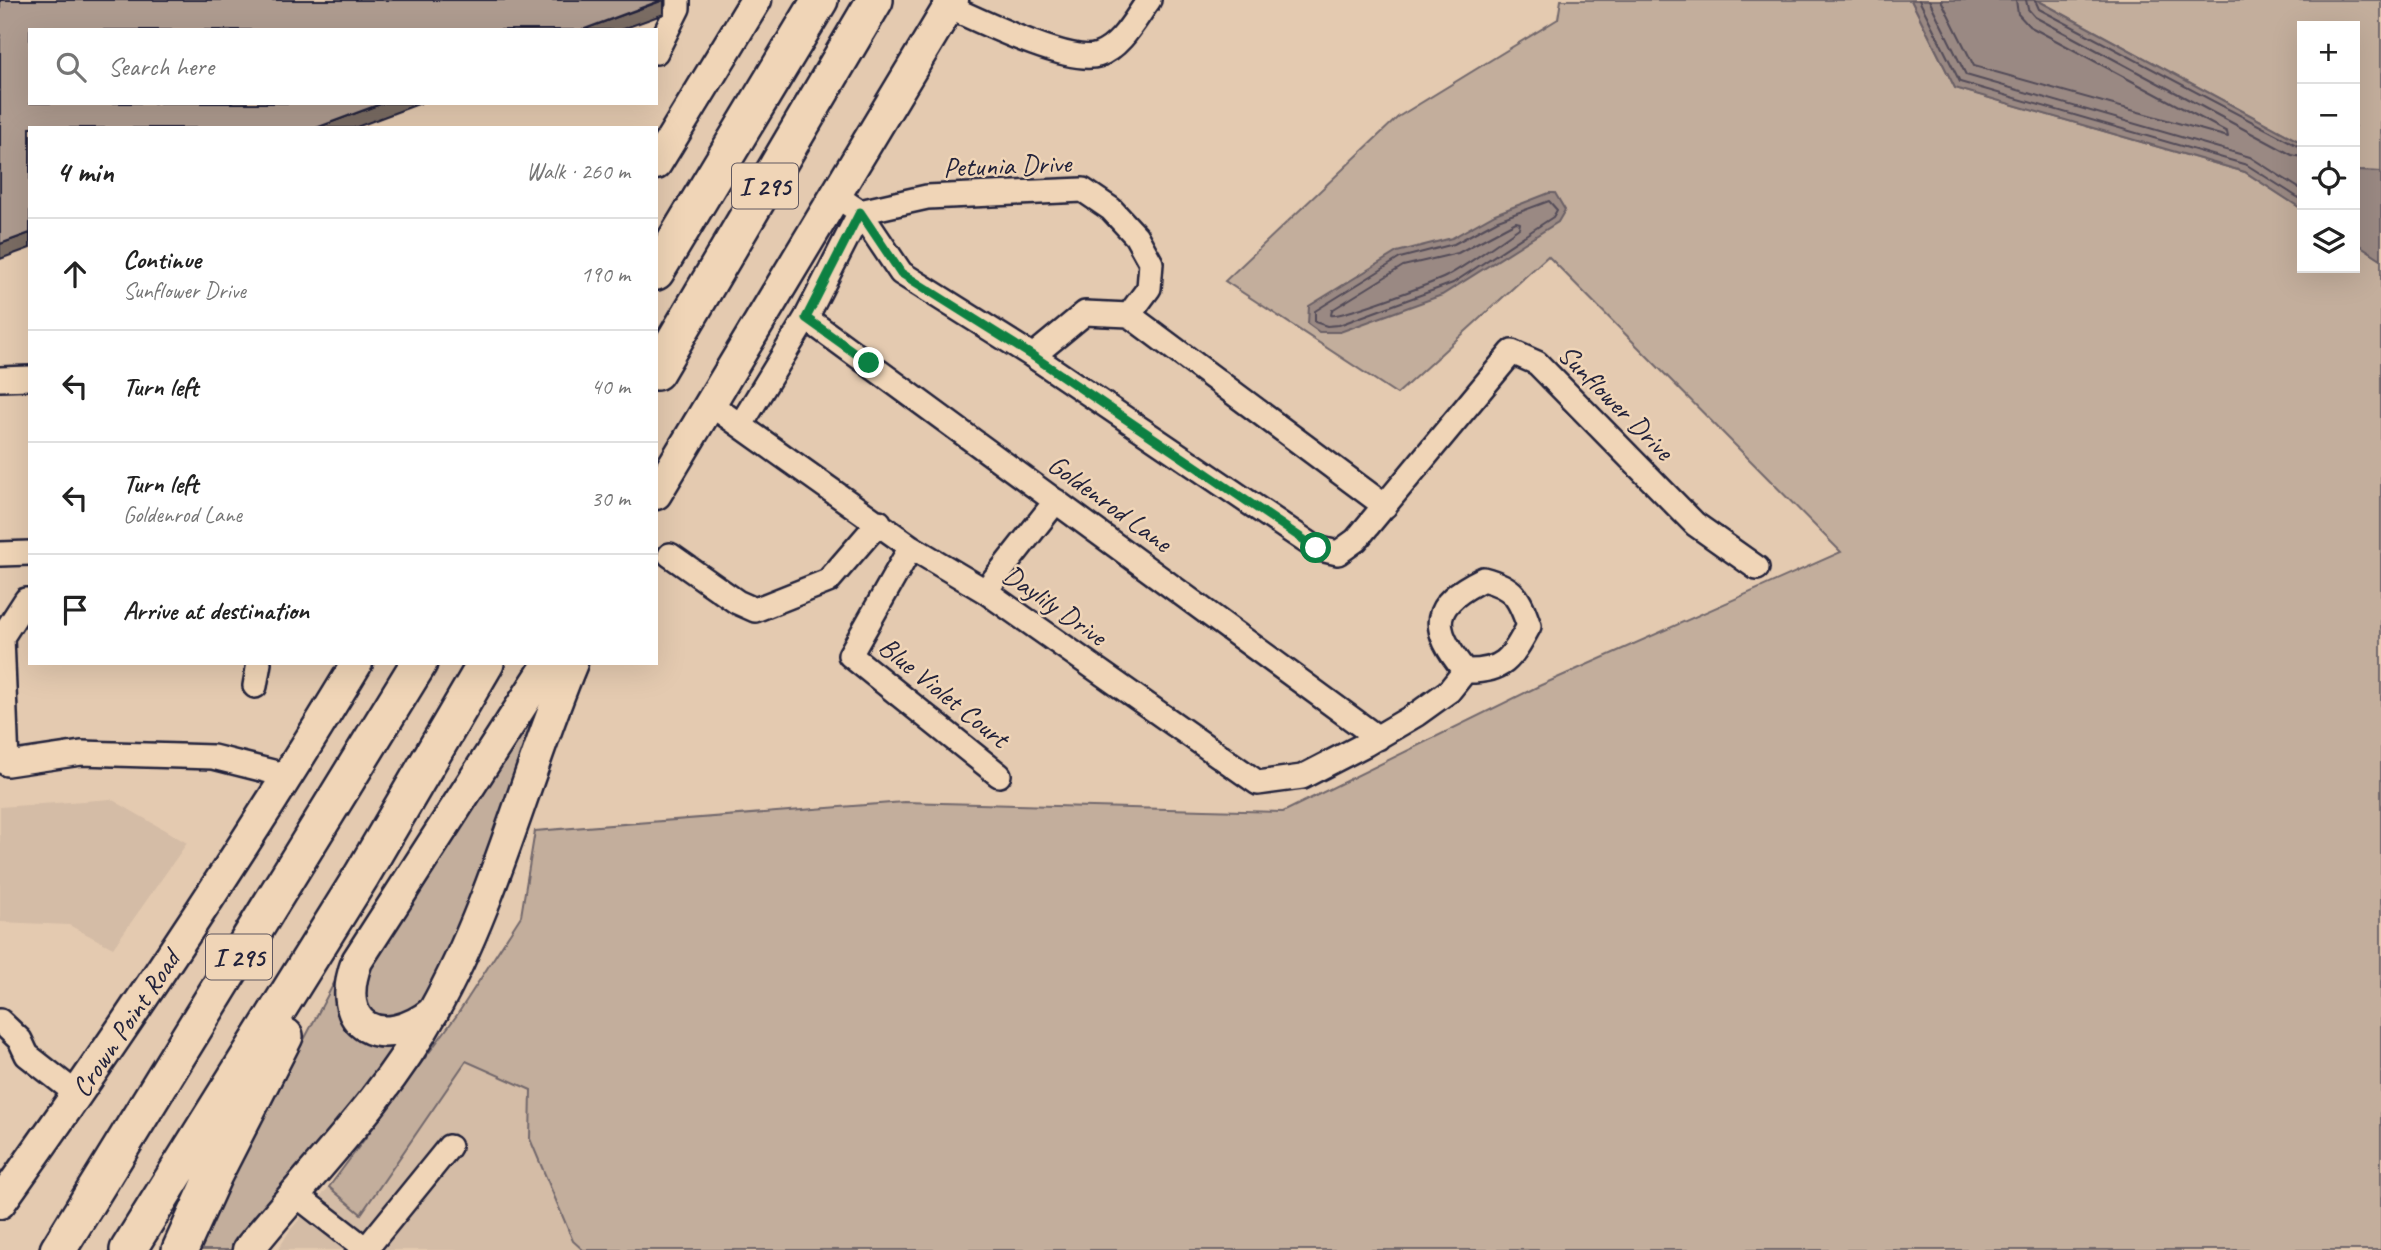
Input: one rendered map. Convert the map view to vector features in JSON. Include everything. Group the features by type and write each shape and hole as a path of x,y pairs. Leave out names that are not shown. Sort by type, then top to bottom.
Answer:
{"highway":[{"name":"I 295","path":"658,269 820,0"},
{"name":"I 295","path":"658,369 875,0"},
{"name":"I 295","path":"58,1250 418,665"},
{"name":"I 295","path":"128,1250 405,801 485,665"},
{"path":"180,1250 214,1175 405,801"}],"main road":[{"path":"658,160 756,0"},
{"path":"658,491 951,3"},
{"name":"Crown Point Road","path":"0,1202 160,975 289,775 356,665"},
{"path":"433,1012 401,1031 377,1030 366,1025 352,1011 348,990 351,979 357,961 548,665"},
{"path":"248,1250 363,1116 433,1012 471,933 541,737 571,665"}],"street":[{"path":"658,48 678,8 678,0"},
{"path":"951,3 999,30 1062,52 1097,55 1120,39 1149,0"},
{"name":"Petunia Drive","path":"860,212 927,197 1083,190 1111,209 1136,236 1150,263 1149,288 1129,315"},
{"name":"Sunflower Drive","path":"835,195 860,212 901,273 1033,356 1316,548 1338,553 1356,540 1513,352 1537,363 1695,524 1757,568"},
{"path":"742,423 806,318 860,212"},
{"path":"1033,356 1085,313 1129,315 1385,506"},
{"name":"Goldenrod Lane","path":"806,318 1378,737"},
{"path":"0,379 28,378"},
{"name":"Daylily Drive","path":"710,404 742,423 911,547 985,592 1258,783 1302,777 1378,737 1449,691 1465,671"},
{"path":"985,592 1056,500"},
{"path":"670,555 737,601 755,610 828,581 879,522"},
{"name":"Blue Violet Court","path":"911,547 850,655 999,775"},
{"path":"0,554 28,553"},
{"path":"28,600 2,637 7,764 81,753 213,757 289,775"},
{"path":"255,686 259,665"},
{"path":"0,1021 20,1040 27,1055 78,1094"},
{"path":"295,1194 366,1249 449,1147"}],"shaded area":[{"path":"1561,0 1911,0 1955,88 2245,172 2297,206 2297,273 2360,273 2360,245 2381,259 2381,1250 583,1250 573,1241 530,1139 531,1090 466,1061 361,1214 329,1187 457,1015 521,916 535,831 904,802 1283,812 1539,686 1841,552 1548,256 1397,394 1225,281 1398,117 1558,19"},
{"path":"2037,0 2381,0 2381,172 2360,171 2360,21 2297,21 2297,140"},
{"path":"547,693 447,964 421,1008 400,1022 371,1014 359,994 372,956"},
{"path":"111,799 187,843 113,948 69,925 0,922 0,807"},
{"path":"334,983 341,1016 351,1033 370,1042 403,1048 237,1250 193,1250"},
{"path":"466,1061 531,1090 530,1139 573,1241 583,1250 278,1250 290,1230 329,1187 361,1214"}],"water":[{"path":"1911,0 2037,0 2297,140 2297,206 2245,172 1955,88"},
{"path":"2360,171 2381,172 2381,259 2360,245"},
{"path":"1555,193 1565,210 1558,222 1442,295 1340,332 1319,332 1308,324 1309,306 1397,252 1452,238 1495,214"}],"building":[{"path":"0,0 662,0 587,28 28,28 28,105 378,105 321,126 28,126 28,234 0,244"}],"route":[{"path":"869,363 806,318 860,212 872,234 901,273 1033,356 1316,548"}]}
